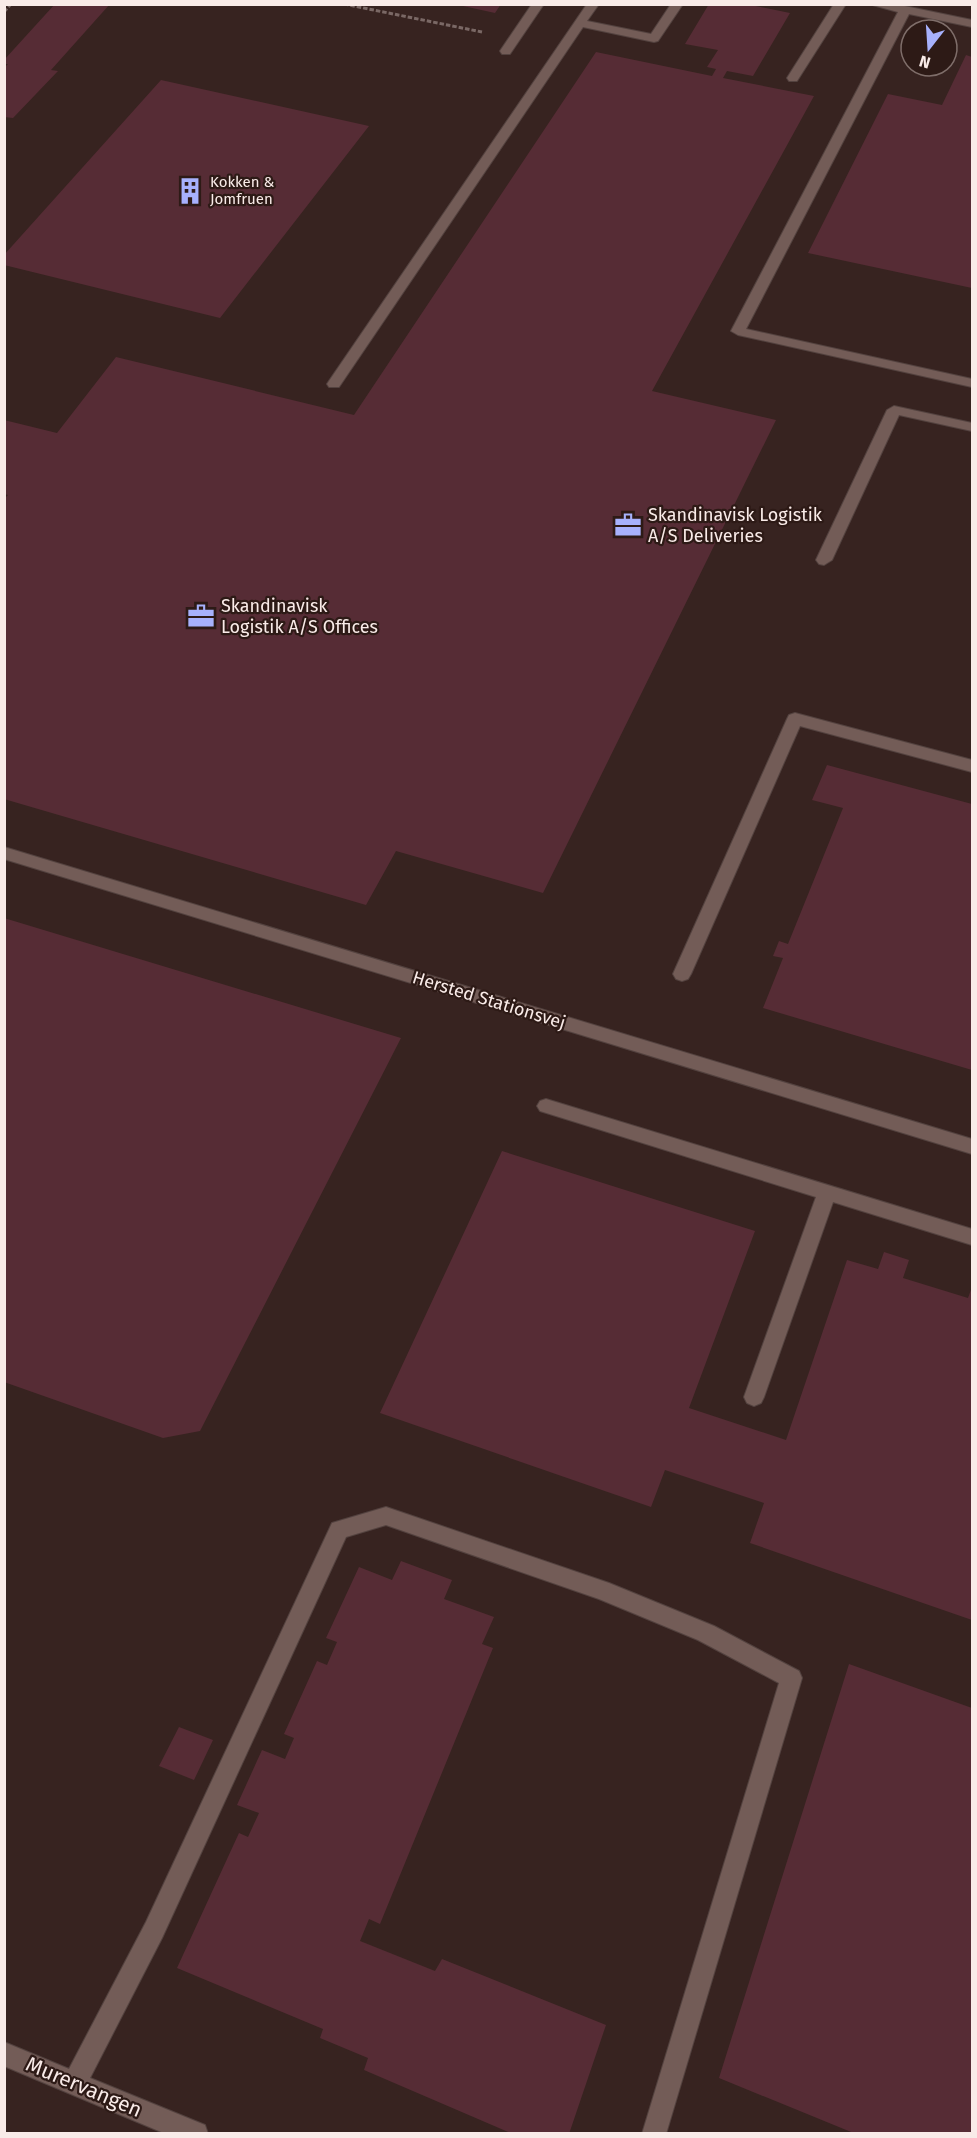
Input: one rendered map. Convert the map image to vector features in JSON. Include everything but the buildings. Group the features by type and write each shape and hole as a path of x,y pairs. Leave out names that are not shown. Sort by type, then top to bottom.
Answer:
{"street":[{"path":"506,51 538,4"},
{"path":"334,384 593,4"},
{"path":"580,23 654,38 677,4"},
{"path":"793,78 840,4"},
{"path":"875,4 905,10 940,11 972,24"},
{"path":"905,10 738,330 972,383"},
{"path":"824,560 894,410 972,427"},
{"path":"682,974 795,719 972,766"},
{"name":"Hersted Stationsvej","path":"4,853 972,1148"},
{"path":"546,1106 972,1237"},
{"path":"754,1397 827,1192"},
{"path":"75,2083 154,1930 339,1530 386,1516 602,1590 706,1633 791,1678 654,2133"},
{"name":"Murervangen","path":"4,2054 196,2133"}],"path":[{"path":"4,12 11,4"},
{"path":"344,4 515,39"}],"place":[{"name":"Kokken & Jomfruen","path":"190,191"},
{"name":"Skandinavisk Logistik A/S Deliveries","path":"628,525"},
{"name":"Skandinavisk Logistik A/S Offices","path":"201,616"}]}
